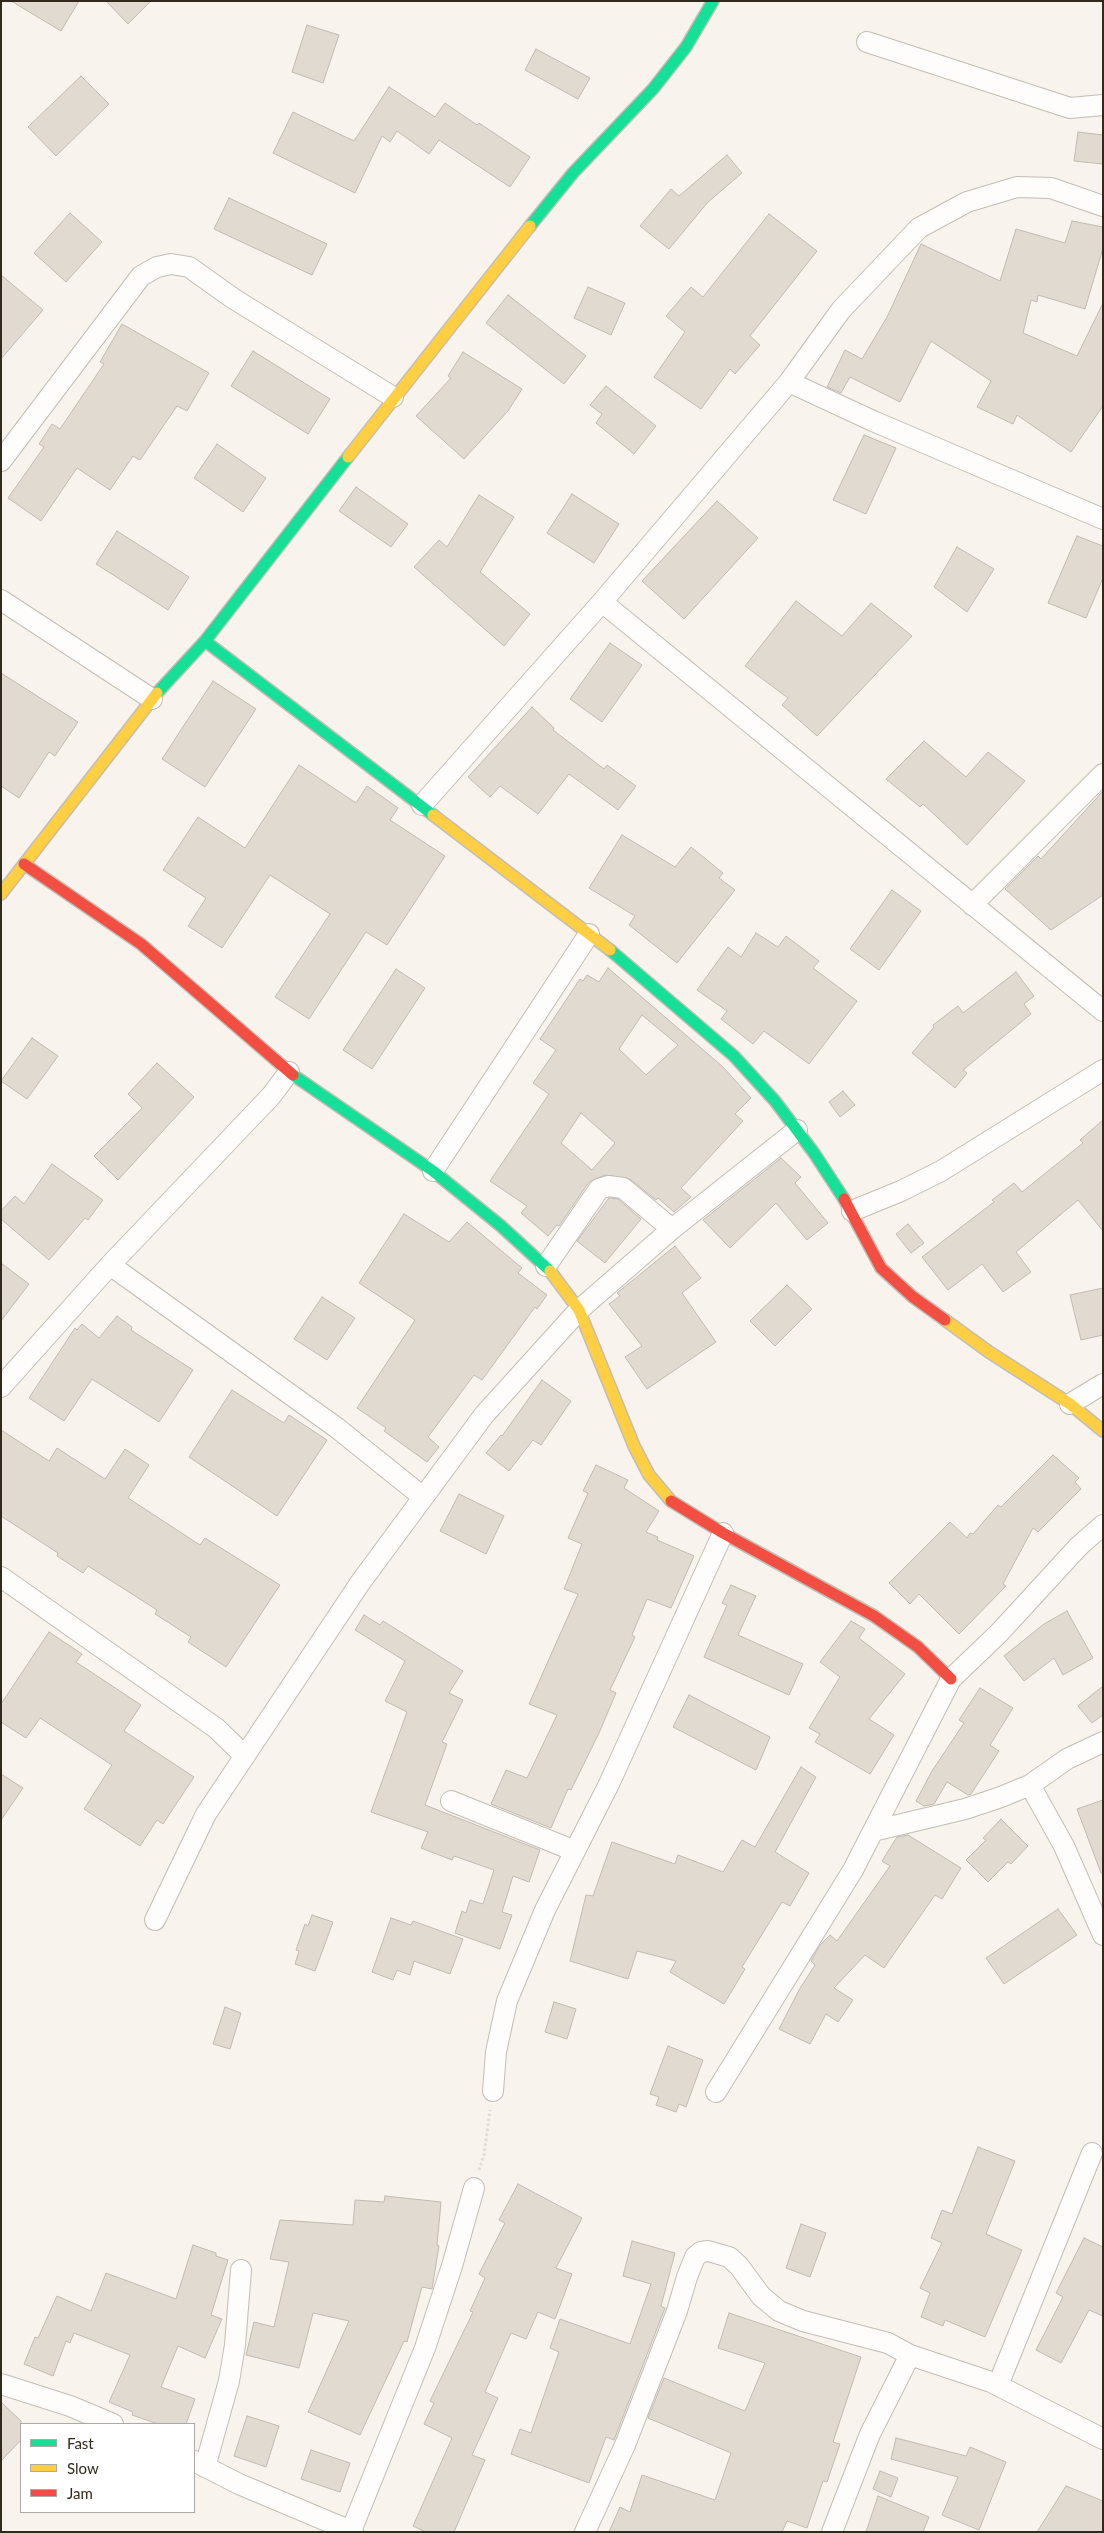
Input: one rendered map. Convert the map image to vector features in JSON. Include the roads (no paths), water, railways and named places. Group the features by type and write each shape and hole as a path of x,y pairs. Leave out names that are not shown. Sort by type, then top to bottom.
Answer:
{"street":[{"path":"1,894 152,699 205,641 394,398 573,173 653,89 686,47 713,1"},
{"path":"867,42 1070,108 1103,105"},
{"path":"422,805 602,602 789,382 841,310 919,228 967,202 1018,187 1051,188 1103,206"},
{"path":"1,460 141,276 157,266 171,264 190,267 234,299 394,398"},
{"path":"789,382 873,421 1103,519"},
{"path":"1,600 152,699"},
{"path":"602,602 1103,1011"},
{"path":"205,641 622,959 734,1056 775,1101 797,1130 852,1211 866,1241 882,1268 912,1298 989,1352 1070,1404 1103,1431"},
{"path":"972,905 1103,774"},
{"path":"24,864 141,944 214,1005 288,1072 433,1171 501,1226 546,1266 579,1310 634,1446 649,1475 667,1498 723,1533 874,1616 918,1647 951,1678"},
{"path":"433,1171 589,934"},
{"path":"852,1211 901,1191 941,1171 1103,1070"},
{"path":"1,1387 110,1265 271,1096 288,1072"},
{"path":"155,1920 206,1814 360,1583 484,1415 579,1310 672,1229 797,1130"},
{"path":"546,1266 598,1189 608,1186 623,1188 672,1229"},
{"path":"110,1265 337,1428 423,1497"},
{"path":"1070,1404 1103,1384"},
{"path":"716,2092 853,1870 951,1678 999,1633 1079,1546 1103,1525"},
{"path":"493,2091 496,2052 507,2001 545,1910 680,1631 723,1533"},
{"path":"1,1577 216,1728 245,1756"},
{"path":"873,1831 965,1809 1030,1785 1068,1759 1103,1742"},
{"path":"1030,1785 1064,1846 1103,1935"},
{"path":"451,1801 575,1850"},
{"path":"998,2386 1092,2153"},
{"path":"241,2270 235,2345 229,2381 199,2464 248,2488 352,2531 425,2348 452,2266 474,2188"},
{"path":"585,2532 625,2445 687,2277 695,2257 701,2252 708,2251 729,2257 739,2266 761,2296 779,2311 802,2321 888,2343 910,2355 998,2386 1103,2439"},
{"path":"832,2532 870,2434 910,2355"},
{"path":"1,2384 70,2406 111,2423"}]}
